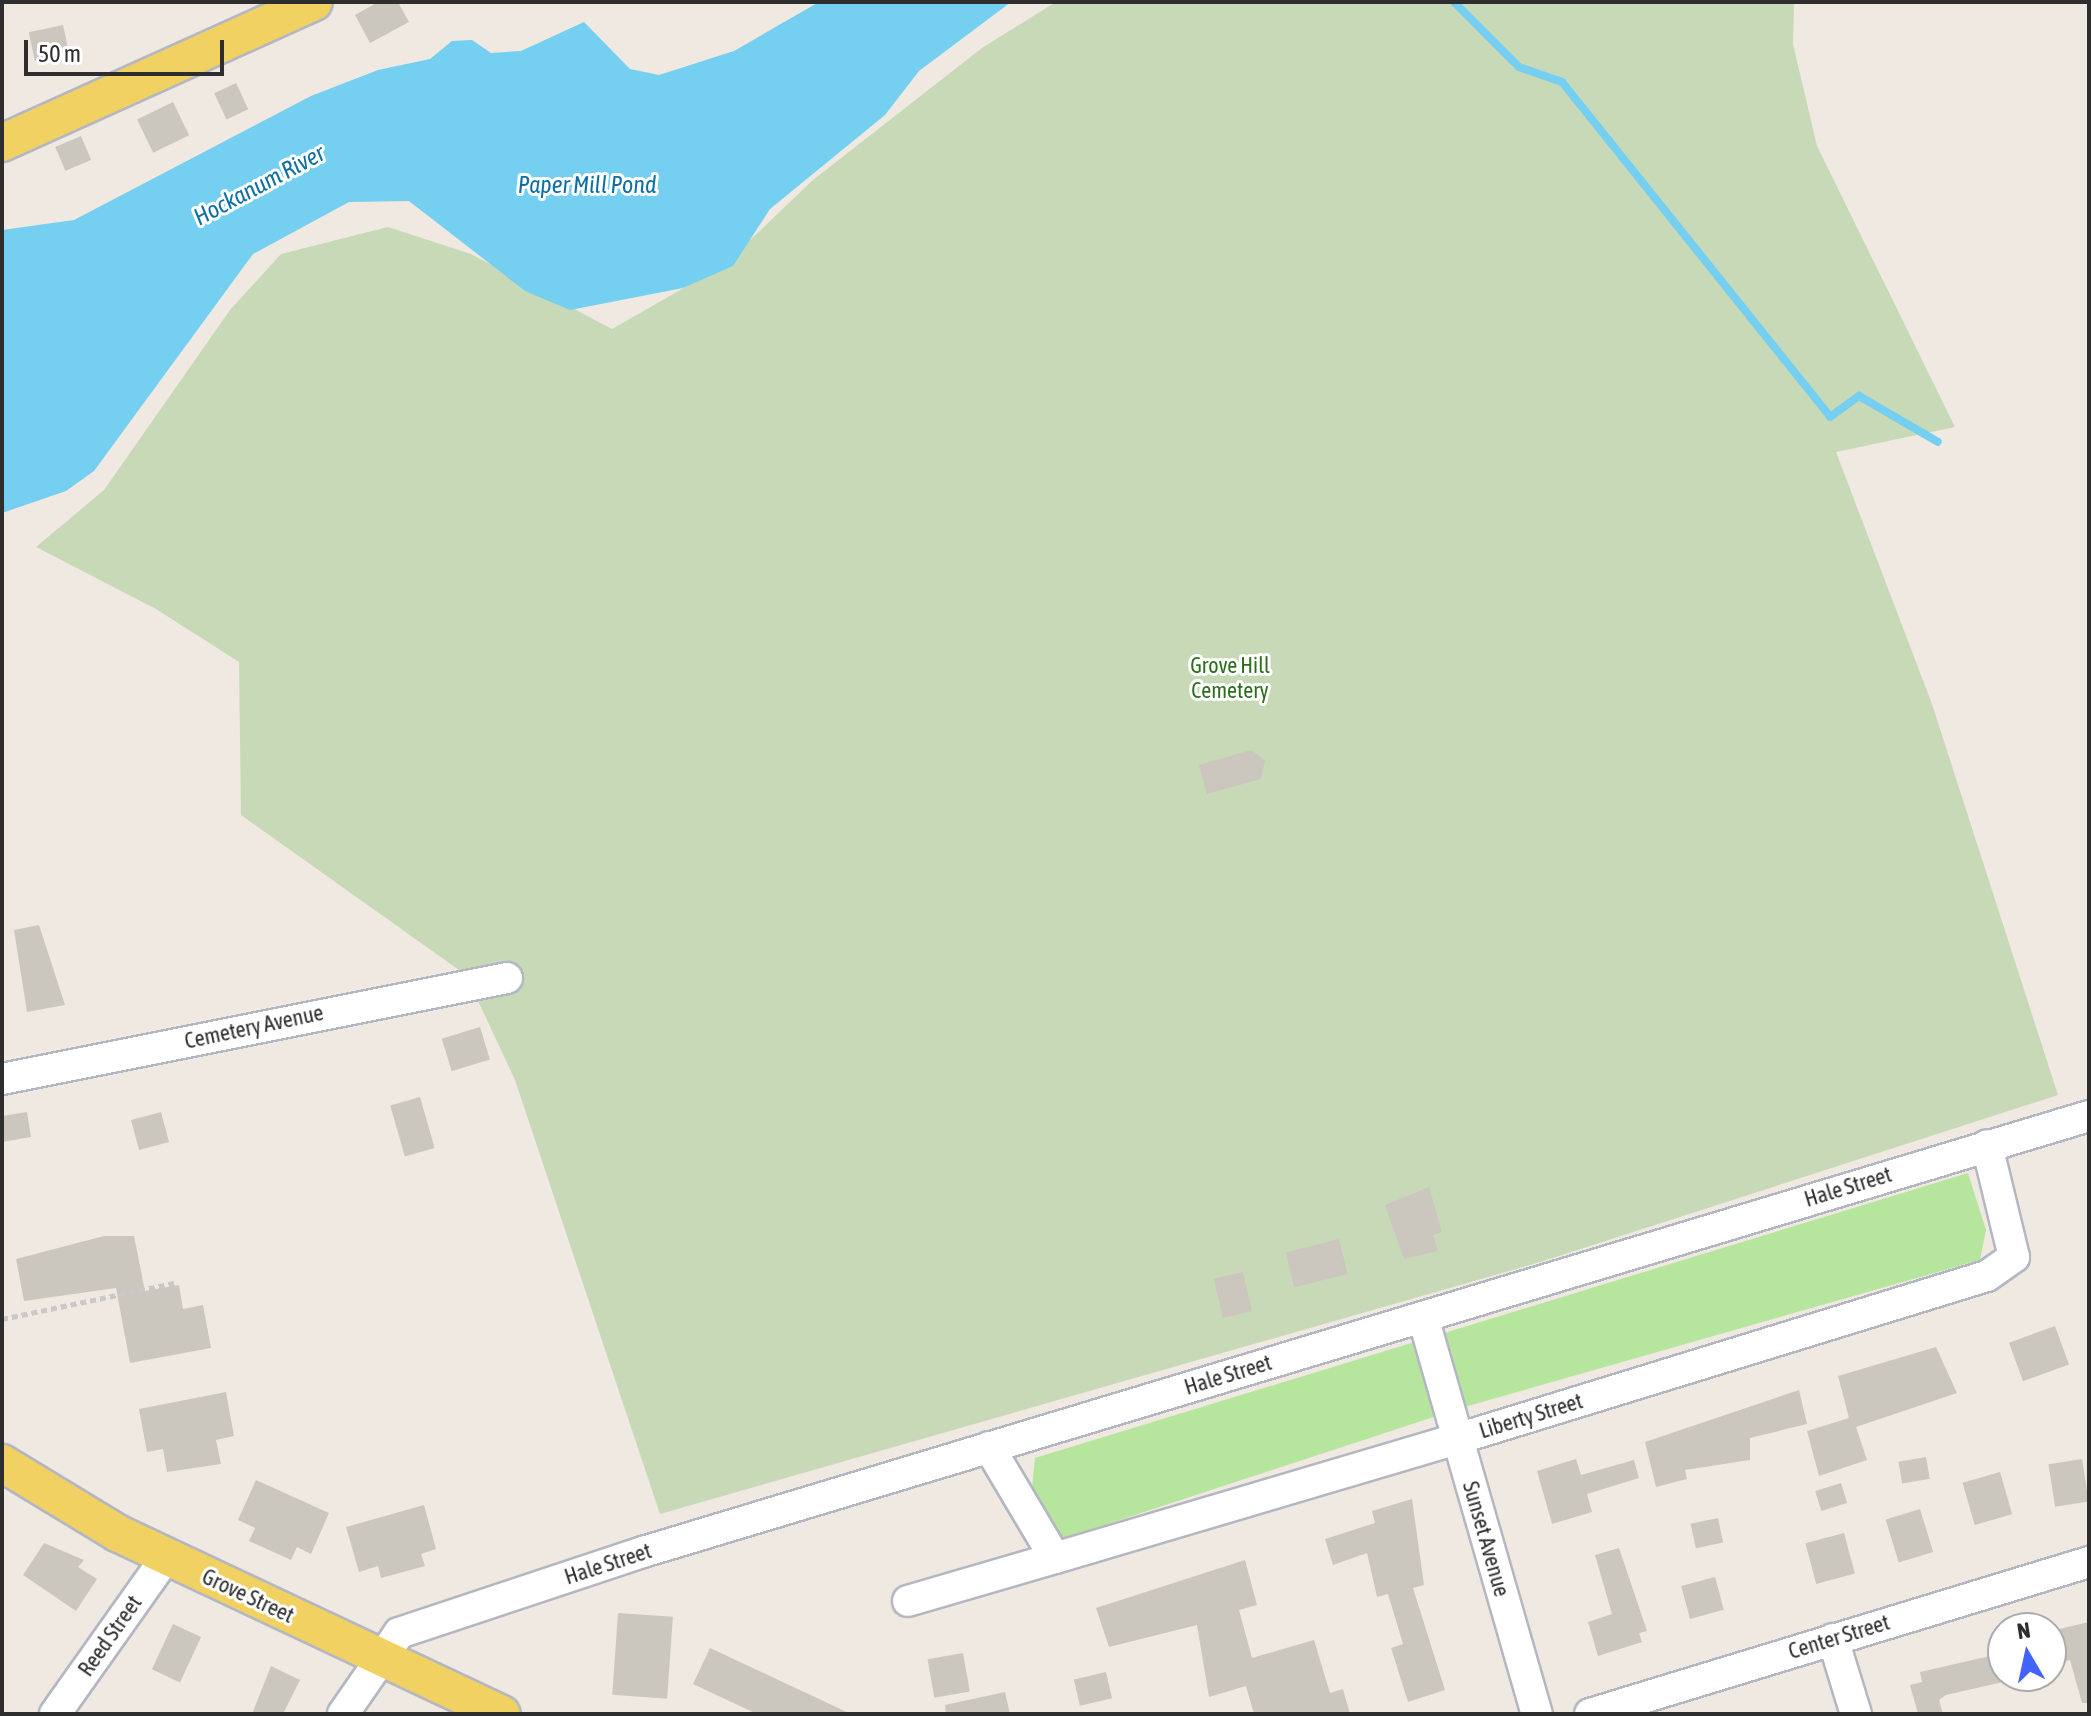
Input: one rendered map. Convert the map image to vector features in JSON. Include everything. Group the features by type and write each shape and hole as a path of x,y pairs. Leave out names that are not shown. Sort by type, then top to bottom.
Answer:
{"main road":[{"path":"2,143 314,2"},
{"name":"Grove Street","path":"2,1463 166,1557 502,1714"}],"street":[{"name":"Cemetery Avenue","path":"2,1079 507,978"},
{"name":"Hale Street","path":"343,1714 399,1633 989,1447 2089,1116"},
{"name":"Liberty Street","path":"908,1601 1457,1439 1987,1276 2014,1257 1987,1145"},
{"name":"Sunset Avenue","path":"1423,1317 1537,1714"},
{"path":"989,1447 1055,1558"},
{"name":"Reed Street","path":"55,1714 166,1557"},
{"name":"Center Street","path":"1590,1714 2089,1562"},
{"path":"1833,1639 1856,1714"}],"path":[{"path":"2,1319 174,1283"}],"green space":[{"name":"Grove Hill Cemetery","path":"1056,2 1794,2 1793,44 1817,146 1955,427 1836,452 1932,704 2058,1095 1537,1263 660,1514 515,1080 466,975 241,815 239,662 156,609 36,547 104,490 230,310 281,254 388,227 471,254 612,329 724,265 813,180 982,48"},
{"path":"1968,1173 1986,1230 1980,1260 1461,1408 1056,1541 1030,1508 1035,1458"}],"water":[{"name":"Paper Mill Pond","path":"819,2 1011,2 919,71 885,115 770,209 733,266 683,288 570,310 525,291 409,201 349,202 253,254 94,471 66,491 2,513 2,230 74,220 311,96 378,70 430,59 452,41 472,40 491,53 521,51 584,22 630,69 659,75 734,51"}],"building":[{"path":"378,2 398,2 409,22 370,43 355,15"},
{"path":"63,25 69,53 35,61 29,32"},
{"path":"236,83 248,109 227,119 214,93"},
{"path":"173,102 189,135 153,153 137,120"},
{"path":"81,136 91,160 65,171 55,147"},
{"path":"1251,750 1265,760 1261,779 1207,794 1199,765"},
{"path":"39,925 65,1005 27,1012 14,930"},
{"path":"480,1027 490,1060 452,1071 442,1039"},
{"path":"420,1097 435,1148 405,1156 390,1106"},
{"path":"27,1112 31,1137 2,1142 2,1116"},
{"path":"161,1112 169,1142 139,1150 131,1120"},
{"path":"1429,1187 1442,1232 1433,1235 1438,1251 1404,1259 1385,1205"},
{"path":"104,1236 134,1236 145,1291 179,1285 183,1309 203,1305 211,1348 130,1363 116,1288 24,1301 16,1259"},
{"path":"1339,1239 1348,1274 1294,1287 1286,1252"},
{"path":"1243,1272 1252,1311 1223,1318 1214,1279"},
{"path":"2055,1326 2069,1365 2023,1381 2009,1343"},
{"path":"1936,1347 1957,1393 1856,1427 1867,1460 1819,1476 1807,1431 1849,1418 1838,1376"},
{"path":"1799,1390 1807,1424 1750,1438 1750,1460 1685,1470 1687,1479 1656,1487 1645,1442"},
{"path":"226,1392 234,1436 216,1440 221,1464 167,1472 163,1449 147,1452 139,1409"},
{"path":"1926,1457 1930,1479 1902,1484 1898,1462"},
{"path":"1576,1459 1581,1475 1634,1460 1639,1478 1587,1494 1592,1512 1552,1524 1537,1471"},
{"path":"2082,1459 2089,1501 2055,1507 2048,1464"},
{"path":"2000,1472 2012,1514 1975,1525 1963,1483"},
{"path":"256,1480 329,1513 311,1554 297,1547 291,1560 249,1541 255,1528 238,1520"},
{"path":"1841,1483 1847,1503 1821,1511 1815,1491"},
{"path":"1412,1499 1424,1585 1413,1588 1445,1690 1408,1702 1391,1648 1403,1644 1388,1594 1377,1597 1367,1553 1333,1565 1325,1539 1375,1523 1372,1511"},
{"path":"424,1505 436,1549 421,1554 425,1566 381,1578 378,1566 359,1572 346,1527"},
{"path":"1920,1509 1933,1552 1899,1563 1886,1520"},
{"path":"1718,1518 1723,1542 1696,1548 1691,1524"},
{"path":"1844,1533 1855,1574 1816,1584 1805,1543"},
{"path":"44,1543 84,1560 78,1567 97,1579 76,1611 23,1575"},
{"path":"1619,1548 1647,1631 1639,1633 1642,1642 1598,1656 1588,1622 1612,1614 1595,1555"},
{"path":"1245,1560 1257,1605 1239,1610 1252,1658 1314,1640 1330,1693 1343,1689 1350,1714 1254,1714 1246,1686 1209,1697 1197,1625 1109,1647 1096,1608"},
{"path":"1715,1577 1724,1610 1690,1619 1681,1586"},
{"path":"618,1613 673,1617 667,1699 612,1695"},
{"path":"2089,1622 2089,1703 2082,1703 2070,1660 2067,1661 2067,1627"},
{"path":"173,1624 201,1637 180,1682 152,1669"},
{"path":"710,1648 851,1714 757,1714 693,1684"},
{"path":"963,1653 970,1691 934,1698 928,1659"},
{"path":"1987,1657 1987,1686 1946,1695 1939,1700 1943,1714 1918,1714 1910,1685 1922,1682 1920,1672"},
{"path":"271,1666 300,1680 283,1714 252,1714"},
{"path":"1106,1672 1112,1698 1080,1706 1074,1679"},
{"path":"1005,1692 1010,1714 946,1714 945,1705"}],"waterway":[{"path":"1454,2 1519,67 1562,82 1830,417 1859,396 1938,442"}],"water label":[{"name":"Hockanum River","path":"259,185"}]}
